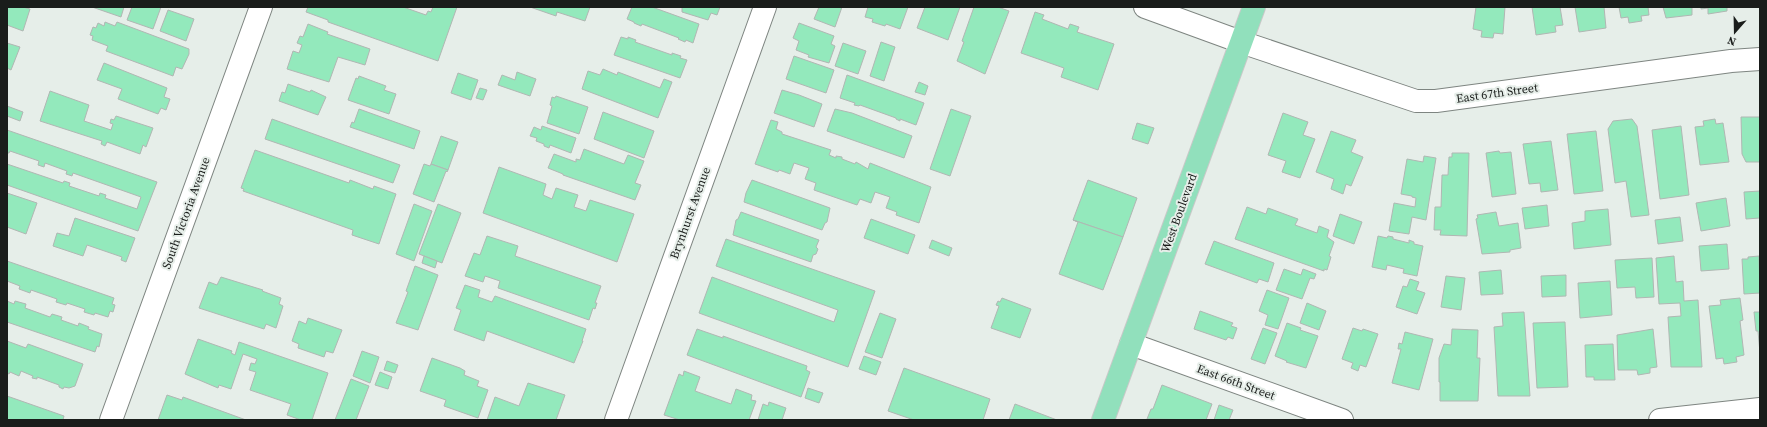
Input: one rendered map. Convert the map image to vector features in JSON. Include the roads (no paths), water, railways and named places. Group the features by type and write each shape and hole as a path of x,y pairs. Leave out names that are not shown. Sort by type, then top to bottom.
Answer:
{"main road":[{"name":"West Boulevard","path":"1103,420 1254,7"}],"street":[{"name":"South Victoria Avenue","path":"111,420 261,7"},
{"name":"Brynhurst Avenue","path":"616,420 765,7"},
{"name":"East 67th Street","path":"1145,7 1241,42 1416,101 1436,101 1732,60 1760,59"},
{"name":"East 66th Street","path":"1131,344 1342,420"},
{"path":"1660,420 1760,409"}]}
